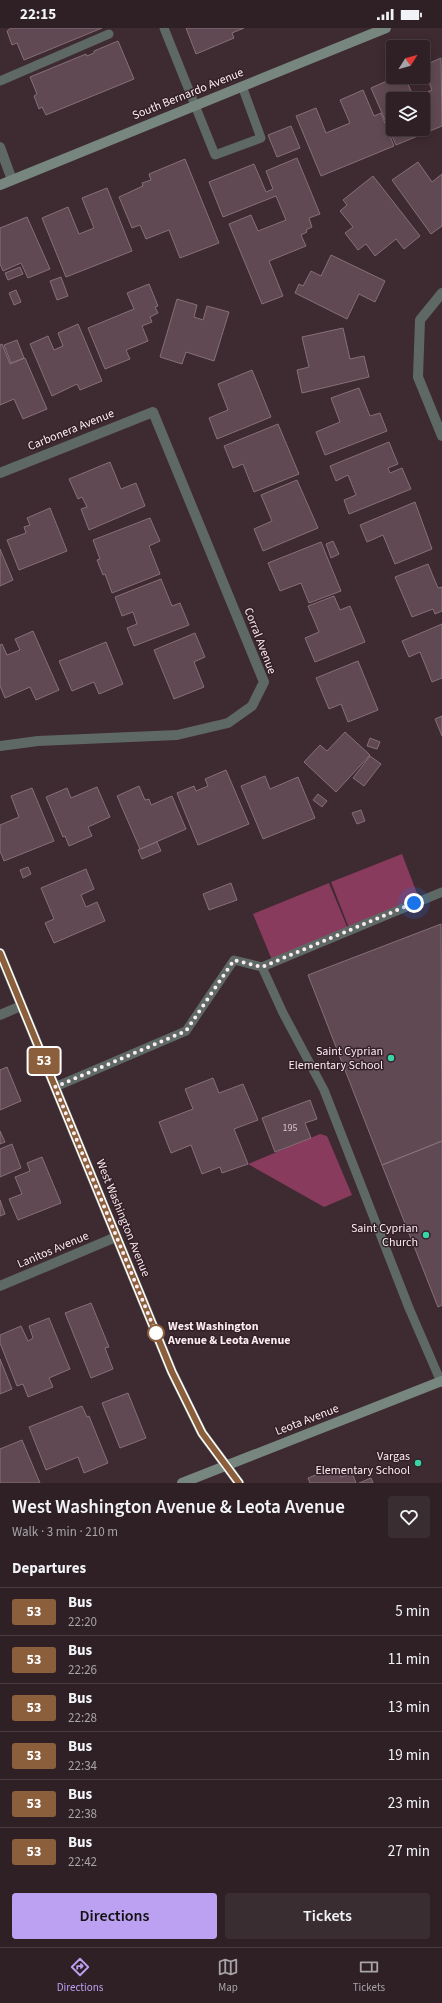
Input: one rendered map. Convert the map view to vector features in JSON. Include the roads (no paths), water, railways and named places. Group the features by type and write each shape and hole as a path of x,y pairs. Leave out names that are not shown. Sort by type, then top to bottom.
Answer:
{"street":[{"name":"South Bernardo Avenue","path":"0,185 386,28"},
{"path":"0,147 12,180"},
{"path":"442,293 420,320 418,377 442,436"},
{"name":"Carbonera Avenue","path":"0,473 153,412"},
{"name":"Corral Avenue","path":"0,746 38,742 184,734 228,723 252,706 264,682 153,412"},
{"name":"West Washington Avenue","path":"0,953 175,1378 202,1433 239,1483"},
{"path":"0,1015 21,1006"},
{"name":"Lanitos Avenue","path":"0,1286 116,1237"},
{"name":"Leota Avenue","path":"182,1483 442,1382"}],"lane":[{"path":"164,28 216,155 261,138 242,86"},
{"path":"0,81 109,34"},
{"path":"55,1087 186,1031 234,960 262,967 442,892"},
{"path":"262,967 283,1013 324,1090 409,1308 442,1382"}],"place":[{"name":"Saint Cyprian Elementary School","path":"391,1058"},
{"name":"Saint Cyprian Church","path":"426,1235"},
{"name":"West Washington Avenue & Leota Avenue","path":"156,1333"},
{"name":"Vargas Elementary School","path":"418,1463"}]}
